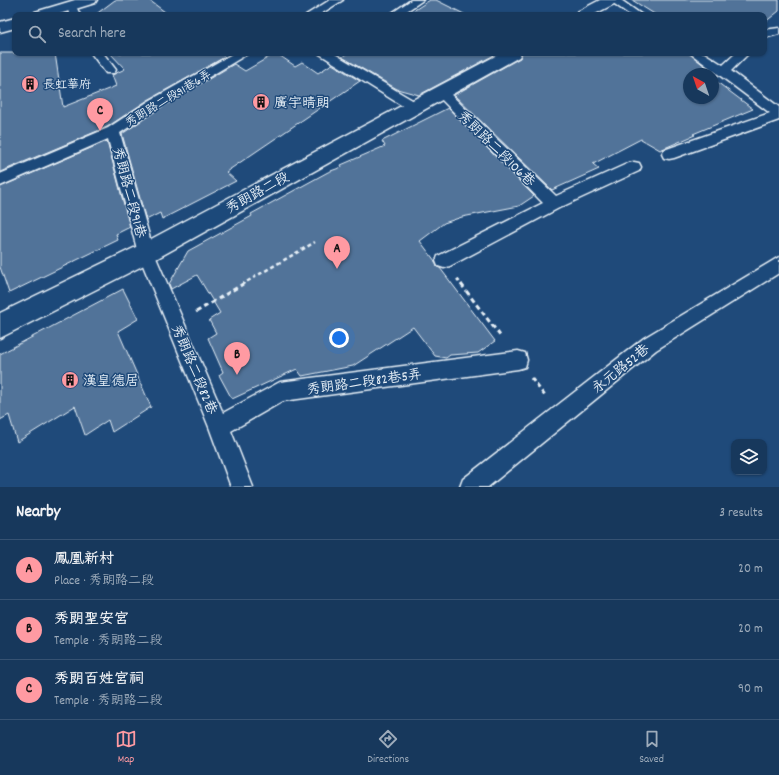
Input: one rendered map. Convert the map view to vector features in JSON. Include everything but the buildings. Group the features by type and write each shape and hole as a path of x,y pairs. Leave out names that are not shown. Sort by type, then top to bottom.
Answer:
{"street":[{"path":"60,12 73,10 90,0"},
{"path":"588,12 613,0"},
{"path":"0,27 12,24"},
{"name":"秀朗路二段","path":"0,326 146,253 507,56"}],"lane":[{"path":"316,12 338,0"},
{"path":"399,12 418,0"},
{"path":"613,0 633,12"},
{"path":"767,33 779,31"},
{"path":"99,56 110,70"},
{"name":"秀朗路二段91巷6弄","path":"0,180 113,131 154,104 238,56"},
{"path":"332,56 414,107"},
{"path":"669,154 779,114 773,103 701,56"},
{"path":"724,71 741,56"},
{"name":"秀朗路二段106巷","path":"441,92 554,204"},
{"name":"秀朗路二段91巷","path":"113,131 146,253"},
{"path":"444,261 554,204 634,168"},
{"name":"秀朗路二段82巷","path":"146,253 219,426 242,487"},
{"name":"永元路52巷","path":"471,487 650,344 779,264"},
{"name":"秀朗路二段82巷5弄","path":"219,426 280,392 518,360"}],"path":[{"path":"176,323 315,242"}],"place":[{"name":"長虹華府","path":"30,84"},
{"name":"廣宇晴朗","path":"261,102"},
{"name":"秀朗百姓宮祠","path":"100,131"},
{"name":"鳳凰新村","path":"337,269"},
{"name":"秀朗聖安宮","path":"237,375"},
{"name":"漢皇德居","path":"70,380"}]}
